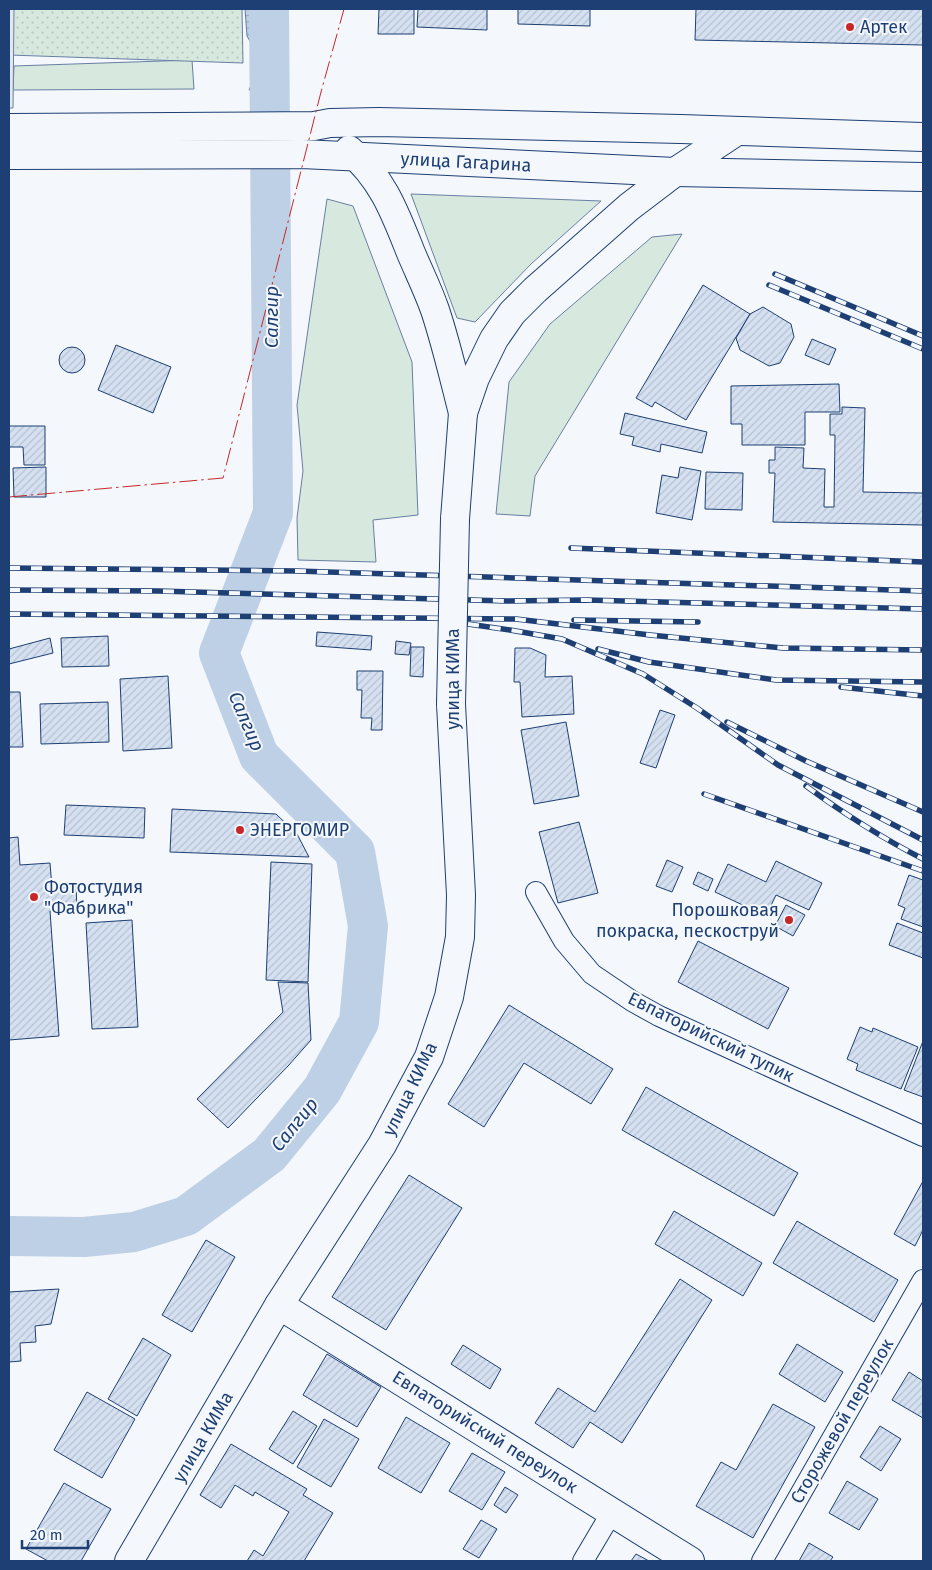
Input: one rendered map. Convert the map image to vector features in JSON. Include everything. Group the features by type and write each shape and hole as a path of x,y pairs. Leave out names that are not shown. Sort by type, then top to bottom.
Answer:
{"main road":[{"name":"улица Гагарина","path":"9,128 314,126 330,123 379,122 923,137"},
{"path":"314,126 337,140 358,157 387,195 424,281 444,337 463,413"},
{"path":"463,413 475,378 494,339 512,313 628,207 675,172 737,131"},
{"name":"улица Гагарина","path":"9,155 314,154 675,172 923,177"},
{"name":"улица КИМа","path":"129,1561 279,1305 382,1144 429,1057 449,997 460,936 460,895 451,704 456,519 463,413"},
{"name":"Евпаторийский переулок","path":"279,1305 690,1561"}],"street":[{"name":"Евпаторийский тупик","path":"536,892 564,941 592,974 632,1001 659,1016 923,1136"},
{"name":"Сторожевой переулок","path":"762,1561 923,1280"},
{"path":"583,1561 612,1512"}],"shaded area":[{"path":"9,9 242,9 243,63 9,55"},
{"path":"9,9 14,9 13,108 9,108"},
{"path":"192,60 194,89 13,90 14,66"},
{"path":"411,194 601,201 531,264 475,322 457,318"},
{"path":"327,199 353,206 412,362 418,515 373,520 376,562 298,560 297,518 303,471 297,405"},
{"path":"682,234 535,476 530,516 496,514 509,382 550,324 652,237"}],"water":[{"path":"245,9 287,9 286,90 249,90 258,69 259,57 247,36"}],"building":[{"path":"379,9 414,9 414,34 378,34"},
{"path":"418,9 487,9 487,30 417,27"},
{"path":"518,9 590,9 590,26 518,24"},
{"path":"696,9 923,9 923,45 695,40"},
{"path":"703,285 750,314 686,420 655,402 652,407 636,398"},
{"path":"763,307 791,324 794,337 780,363 769,366 740,350 736,338 750,314"},
{"path":"812,339 836,349 829,365 805,355"},
{"path":"116,345 171,367 153,413 98,390"},
{"path":"72,347 81,351 85,360 81,369 72,373 63,369 59,360 63,351"},
{"path":"839,384 840,412 805,412 805,445 742,445 742,424 731,424 731,386"},
{"path":"842,407 865,408 863,492 923,493 923,525 773,522 775,473 769,473 769,460 775,460 775,447 804,448 803,468 825,469 824,507 834,507 835,435 830,435 830,414 842,414"},
{"path":"625,413 707,432 702,453 661,444 660,452 632,445 634,437 620,434"},
{"path":"9,426 45,426 45,465 24,465 23,447 9,447"},
{"path":"46,467 46,497 14,497 13,468"},
{"path":"680,467 701,471 692,520 656,513 662,475 678,478"},
{"path":"706,472 743,473 742,510 705,509"},
{"path":"317,632 372,636 371,650 316,646"},
{"path":"108,636 109,666 62,667 61,638"},
{"path":"50,638 53,653 9,664 9,649"},
{"path":"396,641 411,643 409,655 395,654"},
{"path":"411,647 424,647 423,677 410,676"},
{"path":"515,648 530,648 546,655 545,677 572,676 574,714 522,717 520,682 514,682"},
{"path":"357,671 383,671 382,730 371,730 372,718 361,718 362,690 357,690"},
{"path":"168,676 172,748 123,751 120,679"},
{"path":"9,692 20,692 23,747 9,747"},
{"path":"108,702 109,742 41,744 40,704"},
{"path":"660,710 675,715 656,768 640,763"},
{"path":"566,722 579,796 534,804 521,730"},
{"path":"66,805 145,808 144,838 64,835"},
{"path":"172,809 276,814 297,834 309,857 170,852"},
{"path":"579,822 598,893 558,903 539,832"},
{"path":"18,837 20,865 50,863 52,888 76,886 77,909 50,911 59,1036 9,1040 9,838"},
{"path":"667,860 683,867 672,892 656,886"},
{"path":"776,861 822,883 809,910 776,895 766,916 715,892 728,864 766,882"},
{"path":"271,862 312,864 308,982 266,980"},
{"path":"698,872 713,879 708,891 693,884"},
{"path":"909,875 923,880 923,927 901,919 905,908 898,905"},
{"path":"786,905 805,915 793,936 775,926"},
{"path":"132,920 138,1027 92,1029 86,923"},
{"path":"897,923 923,933 923,958 889,945"},
{"path":"698,941 789,988 768,1029 678,982"},
{"path":"278,982 308,983 311,1040 228,1128 197,1099 283,1012"},
{"path":"509,1005 613,1069 591,1104 524,1063 484,1127 448,1104"},
{"path":"860,1027 872,1032 873,1028 918,1047 901,1089 856,1070 858,1064 847,1059"},
{"path":"923,1041 923,1097 904,1090"},
{"path":"646,1087 798,1173 774,1216 622,1130"},
{"path":"409,1175 462,1208 386,1330 332,1297"},
{"path":"923,1181 923,1230 915,1246 894,1234"},
{"path":"674,1211 762,1263 743,1296 655,1244"},
{"path":"797,1221 898,1280 874,1322 773,1263"},
{"path":"206,1240 235,1257 192,1332 162,1315"},
{"path":"680,1279 712,1300 622,1443 590,1422 573,1448 535,1423 558,1388 595,1412"},
{"path":"59,1289 51,1324 35,1326 36,1342 20,1343 21,1361 9,1362 9,1292"},
{"path":"143,1338 171,1355 137,1416 108,1399"},
{"path":"797,1344 843,1372 825,1402 779,1374"},
{"path":"463,1345 501,1369 490,1389 451,1364"},
{"path":"327,1354 381,1387 357,1427 303,1395"},
{"path":"909,1372 923,1381 923,1418 892,1400"},
{"path":"87,1392 135,1419 102,1478 54,1450"},
{"path":"773,1404 815,1427 753,1538 696,1506 721,1462 736,1470"},
{"path":"293,1411 317,1426 293,1464 269,1449"},
{"path":"406,1417 450,1443 421,1493 378,1468"},
{"path":"324,1419 359,1439 331,1487 297,1467"},
{"path":"880,1426 901,1439 881,1471 860,1457"},
{"path":"231,1444 307,1489 303,1495 333,1513 304,1561 247,1561 254,1550 263,1556 289,1512 255,1492 253,1496 235,1485 221,1508 200,1495"},
{"path":"472,1453 505,1472 482,1510 449,1491"},
{"path":"847,1481 878,1499 859,1530 829,1513"},
{"path":"64,1483 111,1509 81,1561 48,1561 26,1549"},
{"path":"505,1487 518,1495 506,1513 494,1505"},
{"path":"481,1520 497,1529 479,1558 463,1549"},
{"path":"809,1543 833,1557 830,1561 799,1561"},
{"path":"636,1554 649,1561 631,1561"}],"waterway":[{"name":"Салгир","path":"9,1236 84,1237 134,1232 186,1216 269,1155 322,1090 359,1022 368,926 355,852 259,756 219,653 273,513 269,9"}],"railway":[{"path":"775,274 923,336"},
{"path":"769,285 923,349"},
{"path":"571,548 923,562"},
{"path":"9,568 296,571 923,591"},
{"path":"9,590 158,591 506,601 587,600 923,609"},
{"path":"9,614 516,619 783,648 923,650"},
{"path":"574,620 698,622"},
{"path":"468,624 562,639 643,674 697,708 778,765 923,840"},
{"path":"598,649 649,662 776,680 923,682"},
{"path":"841,687 923,696"},
{"path":"727,722 806,761 923,812"},
{"path":"806,786 863,825 923,859"},
{"path":"704,794 923,871"}],"power":[{"path":"9,497 223,478 321,92 344,9"}],"place":[{"name":"Артек","path":"850,27"},
{"name":"ЭНЕРГОМИР","path":"240,830"},
{"name":"Фотостудия \"Фабрика\"","path":"34,897"},
{"name":"Порошковая покраска, пескоструй","path":"789,920"}]}
